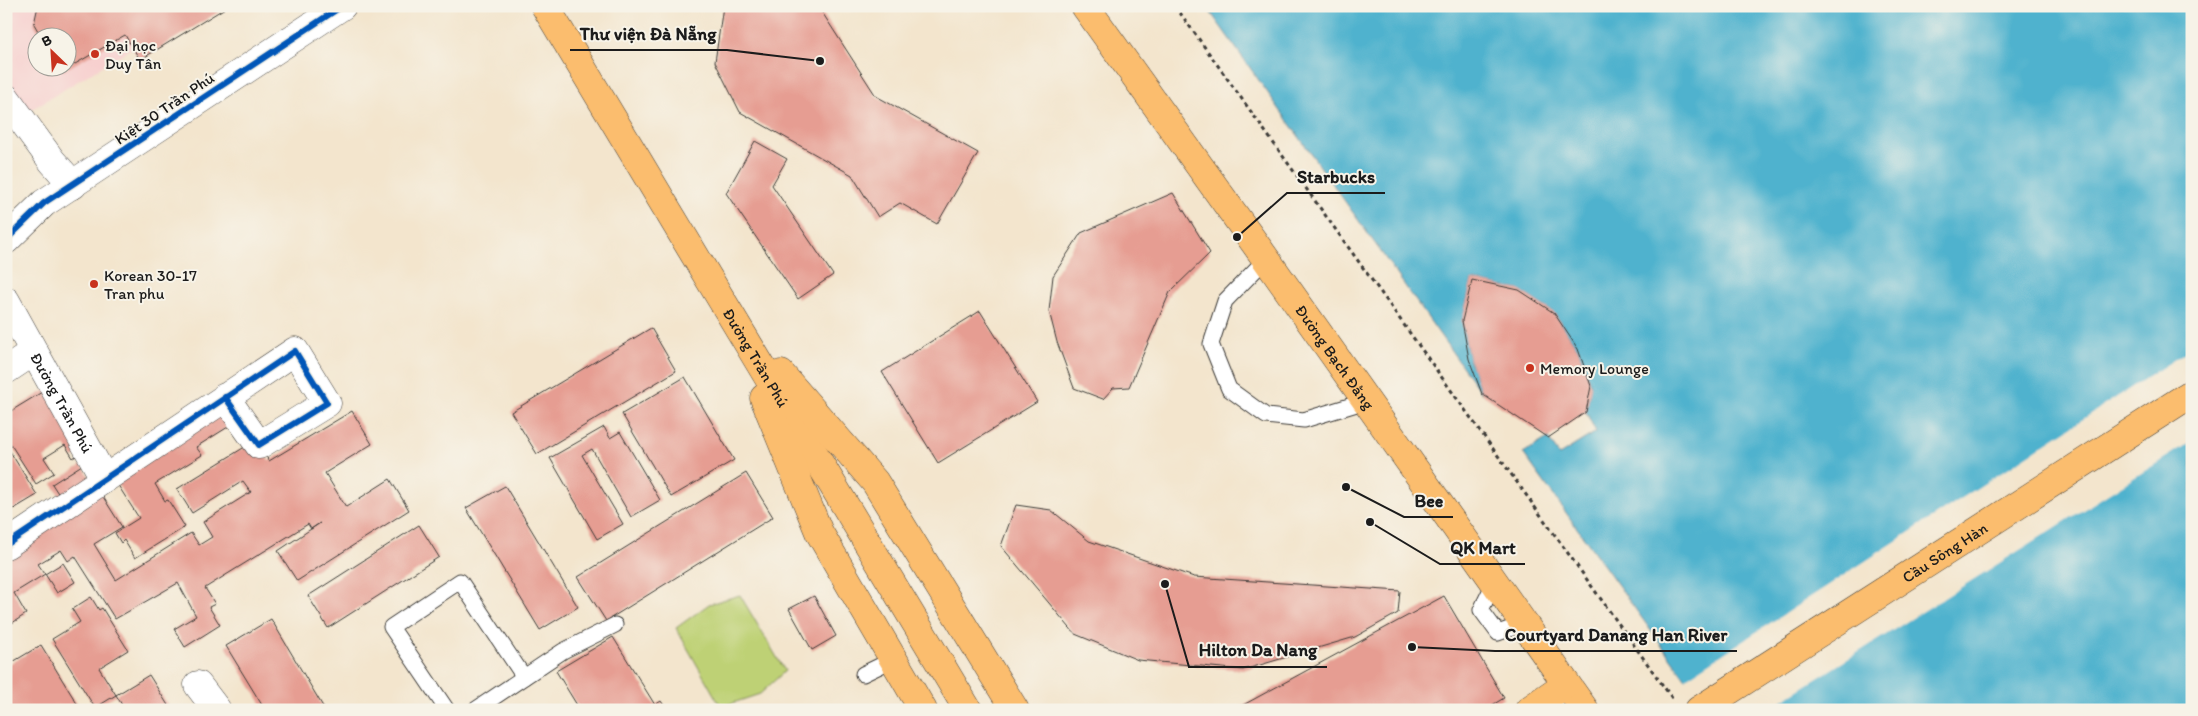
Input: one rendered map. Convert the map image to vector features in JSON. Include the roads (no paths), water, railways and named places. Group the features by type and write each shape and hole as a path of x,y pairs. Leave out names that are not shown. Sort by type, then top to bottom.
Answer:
{"main road":[{"name":"Đường Trần Phú","path":"544,6 968,710"},
{"name":"Đường Bạch Đằng","path":"1085,6 1266,258 1585,710"},
{"path":"730,316 819,532 894,659 917,707"},
{"path":"730,316 875,482 1015,710"},
{"name":"Cầu Sông Hàn","path":"1687,706 2192,393"},
{"path":"1529,710 1566,684"}],"street":[{"name":"Kiệt 30 Trần Phú","path":"6,240 44,203 342,6"},
{"path":"6,98 52,162 73,185"},
{"name":"Đường Trần Phú","path":"6,301 104,478"},
{"path":"6,370 34,352"},
{"path":"6,545 225,397"},
{"path":"198,685 217,710"}],"lane":[{"path":"1266,258 1225,301 1211,344 1228,389 1266,416 1304,420 1366,401"},
{"path":"446,710 391,627 460,582 524,677"},
{"path":"475,710 563,651 615,625"},
{"path":"863,674 894,659"}],"water":[{"path":"1206,6 2192,6 2192,710 1708,710 1523,453 1548,438 1559,455 1596,432 1586,412 1591,385 1578,349 1554,313 1519,290 1472,280 1462,321 1469,359 1482,394"}],"place":[{"name":"Đại học Duy Tân","path":"95,54"},
{"name":"Thư viện Đà Nẵng","path":"820,61"},
{"name":"Starbucks","path":"1237,237"},
{"name":"Korean 30-17 Tran phu","path":"94,284"},
{"name":"Memory Lounge","path":"1530,368"},
{"name":"Bee","path":"1346,487"},
{"name":"QK Mart","path":"1370,522"},
{"name":"Hilton Da Nang","path":"1165,584"},
{"name":"Courtyard Danang Han River","path":"1412,647"}]}
